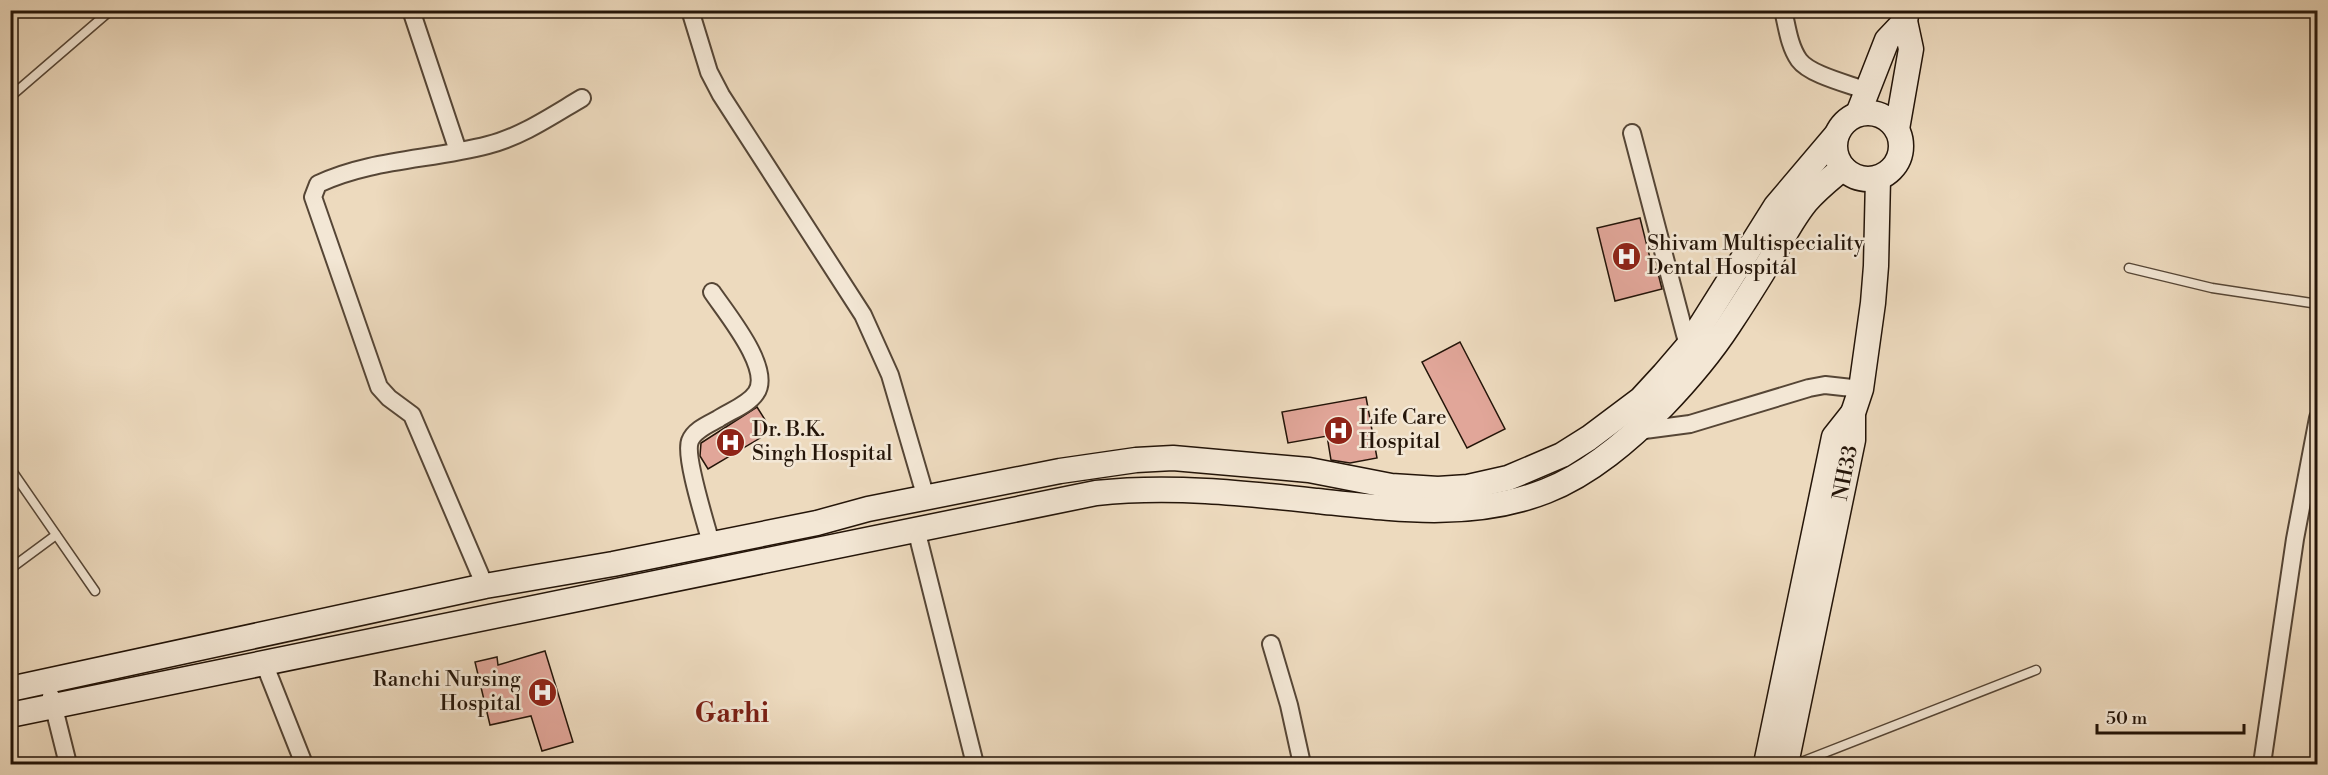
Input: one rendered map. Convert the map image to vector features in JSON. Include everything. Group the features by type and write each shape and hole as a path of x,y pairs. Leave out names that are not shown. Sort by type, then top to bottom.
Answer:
{"main road":[{"path":"1858,114 1887,40 1906,16"},
{"path":"1897,129 1911,49 1906,16"},
{"path":"10,689 485,586 613,564 1059,471 1136,460 1173,458 1309,470 1391,486 1438,489 1468,487 1508,478 1562,455 1641,399 1688,346 1776,207 1845,122 1858,114 1873,113 1887,118 1897,129 1902,143 1899,158 1891,170 1878,178 1865,180 1853,176 1836,158 1834,146 1837,134"},
{"path":"10,715 1096,493 1150,488 1233,493 1397,510 1472,509 1511,502 1547,491 1574,478 1636,431 1685,382 1728,327 1797,215 1819,188 1843,168"},
{"name":"NH33","path":"1786,765 1853,440 1853,413 1860,389 1876,266 1878,178"},
{"path":"1766,765 1834,436 1853,413"}],"street":[{"path":"411,10 458,151"},
{"path":"690,10 709,72 721,95 863,315 890,375 926,498"},
{"path":"1783,10 1792,46 1798,59 1807,69 1867,91"},
{"path":"485,586 412,415 389,398 379,387 313,197 318,184 333,177 411,158 489,145 510,137 582,98"},
{"path":"1632,133 1688,346"},
{"path":"711,543 688,451 690,440 698,430 748,400 757,392 760,381 758,365 712,292"},
{"path":"1636,431 1690,424 1809,388 1826,386 1860,389"},
{"path":"2262,765 2295,539 2318,418"},
{"path":"916,529 975,765"},
{"path":"1271,644 1289,705 1302,765"},
{"path":"264,663 304,765"},
{"path":"48,681 68,765"}],"lane":[{"path":"10,96 111,10"},
{"path":"2129,268 2212,288 2318,304"},
{"path":"10,468 95,591"},
{"path":"10,569 56,535"},
{"path":"1796,765 2036,670"}],"building":[{"path":"1640,218 1653,270 1657,269 1662,289 1615,301 1597,228"},
{"path":"1460,342 1505,429 1467,448 1422,362"},
{"path":"1366,397 1377,458 1350,463 1331,460 1327,436 1288,443 1282,412"},
{"path":"757,407 772,431 708,469 700,456 701,443"},
{"path":"545,651 573,742 542,751 531,716 490,725 475,662 497,657 498,665"}],"place":[{"name":"Shivam Multispeciality Dental Hospital","path":"1626,256"},
{"name":"Life Care Hospital","path":"1338,430"},
{"name":"Dr. B.K. Singh Hospital","path":"731,442"},
{"name":"Ranchi Nursing Hospital","path":"542,692"}],"district":[{"name":"Garhi","path":"732,714"}]}
